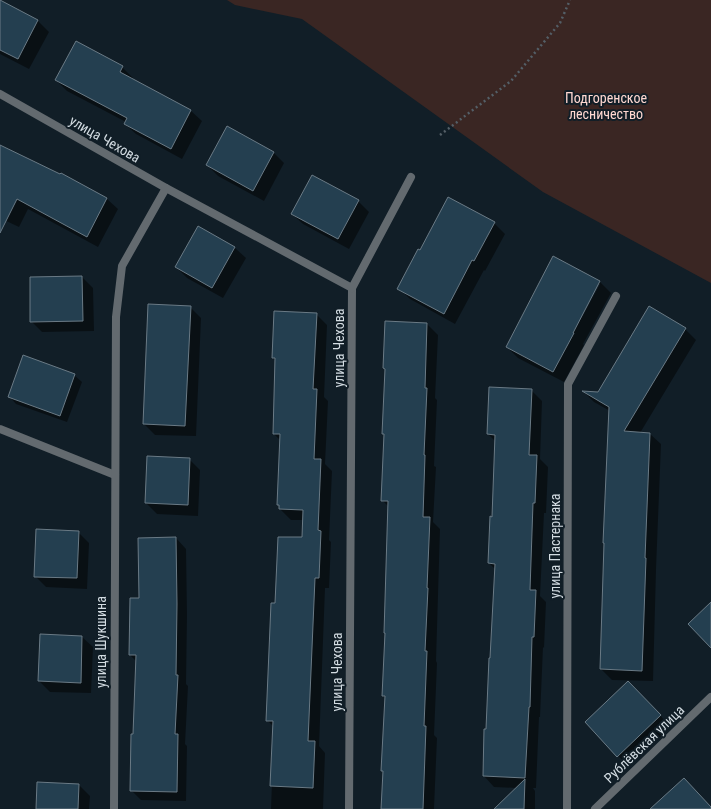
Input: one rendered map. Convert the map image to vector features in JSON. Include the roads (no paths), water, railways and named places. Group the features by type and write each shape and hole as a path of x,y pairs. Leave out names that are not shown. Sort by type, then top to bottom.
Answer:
{"street":[{"name":"улица Чехова","path":"0,94 166,188 352,288 349,809"},
{"path":"352,288 411,177"},
{"name":"улица Шукшина","path":"114,809 116,317 122,266 166,188"},
{"name":"улица Пастернака","path":"567,809 568,384 616,296"},
{"path":"0,429 115,474"},
{"name":"Рублёвская улица","path":"595,809 711,697"}],"park label":[{"name":"Подгоренское лесничество","path":"606,106"}]}
